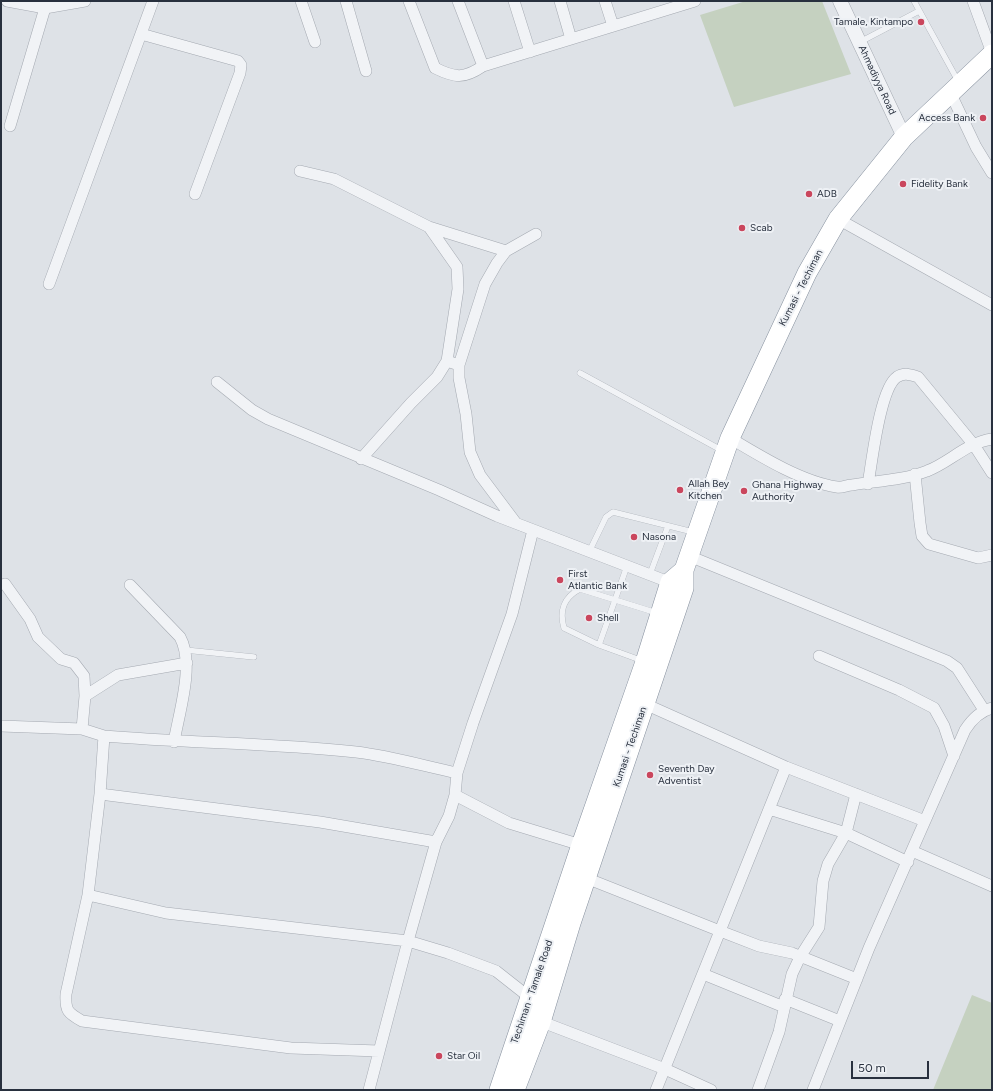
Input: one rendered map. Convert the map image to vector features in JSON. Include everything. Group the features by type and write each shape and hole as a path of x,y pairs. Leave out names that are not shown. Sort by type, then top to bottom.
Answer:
{"highway":[{"name":"Kumasi - Techiman","path":"570,923 645,704 682,574 727,445 806,273 838,219 904,136 992,53"},
{"name":"Kumasi - Techiman","path":"566,894 581,845 645,662 660,614 682,574"},
{"name":"Techiman - Tamale Road","path":"499,1090 526,1006 566,894"},
{"name":"Techiman - Tamale Road","path":"515,1090 541,1022 570,923"}],"street":[{"path":"7,1 44,5 85,1"},
{"path":"49,284 153,1"},
{"path":"301,1 315,42"},
{"path":"346,1 366,72"},
{"path":"410,1 435,68 461,76 470,74 483,66 695,1"},
{"path":"458,1 483,66"},
{"path":"514,1 530,52"},
{"path":"560,1 571,39"},
{"path":"605,1 613,26"},
{"name":"Ahmadiyya Road","path":"840,1 904,136"},
{"path":"973,1 992,53"},
{"path":"10,126 44,5"},
{"path":"141,34 238,61 241,65 240,73 195,194"},
{"path":"954,88 976,147 992,173"},
{"path":"300,171 334,179 429,227 506,252"},
{"path":"838,219 992,305"},
{"path":"360,459 437,377 447,361 458,289 457,267 429,227"},
{"path":"516,524 480,475 470,452 466,414 459,378 459,365 485,284 496,263 506,252 536,234"},
{"path":"447,361 459,365"},
{"path":"868,484 883,402 892,381 898,376 907,374 918,377 974,445 992,474"},
{"path":"217,382 252,410 360,459 439,490 516,524 650,574 682,574 947,661 957,668 988,709 970,721 857,979 813,1090"},
{"path":"727,445 823,484 840,487 868,484 926,472 974,445 984,440 992,439"},
{"path":"915,474 922,536 929,544 978,558 992,556"},
{"path":"369,1090 408,941 436,842 449,816 455,795 457,773 473,723 512,614 533,530"},
{"path":"5,584 30,619 38,637 62,659 74,663 84,676 85,696 82,730"},
{"path":"130,585 180,637 185,650 187,663 174,742"},
{"path":"819,656 899,690 934,708 944,726 954,756"},
{"path":"85,696 118,675 187,663"},
{"path":"645,704 786,767 925,821"},
{"path":"1,726 82,730 104,736 174,742 240,743 358,753 457,773"},
{"path":"104,736 100,794 88,895 66,994 65,1005 69,1014 82,1021 291,1048 379,1051"},
{"path":"656,1090 786,767"},
{"path":"100,794 320,822 436,842"},
{"path":"758,1090 779,1032 792,974 800,957 819,927 823,880 828,864 846,834 856,794"},
{"path":"455,795 510,823 581,845"},
{"path":"769,809 846,834 908,862"},
{"path":"912,851 992,886"},
{"path":"586,878 759,946 800,957 857,979"},
{"path":"88,895 166,913 408,941 448,953 496,971 541,1022 664,1069 711,1090"},
{"path":"703,974 840,1021"}],"lane":[{"path":"914,1 920,11 954,88"},
{"path":"860,42 920,11"},
{"path":"580,373 727,445"},
{"path":"589,552 606,517 613,512 696,532"},
{"path":"650,574 668,526"},
{"path":"599,645 627,566"},
{"path":"645,662 599,645 564,628 561,619 562,609 570,594 580,589 615,598 660,614"},
{"path":"185,650 254,657"}],"green space":[{"path":"746,1 822,1 851,74 734,107 700,15"},
{"path":"972,995 992,1003 992,1090 933,1090"}],"place":[{"name":"Tamale, Kintampo","path":"921,22"},
{"name":"Access Bank","path":"983,118"},
{"name":"Fidelity Bank","path":"903,184"},
{"name":"ADB","path":"809,194"},
{"name":"Scab","path":"742,228"},
{"name":"Allah Bey Kitchen","path":"680,490"},
{"name":"Ghana Highway Authority","path":"744,491"},
{"name":"Nasona","path":"634,537"},
{"name":"First Atlantic Bank","path":"560,580"},
{"name":"Shell","path":"589,618"},
{"name":"Seventh Day Adventist","path":"650,775"},
{"name":"Star Oil","path":"439,1056"}]}
